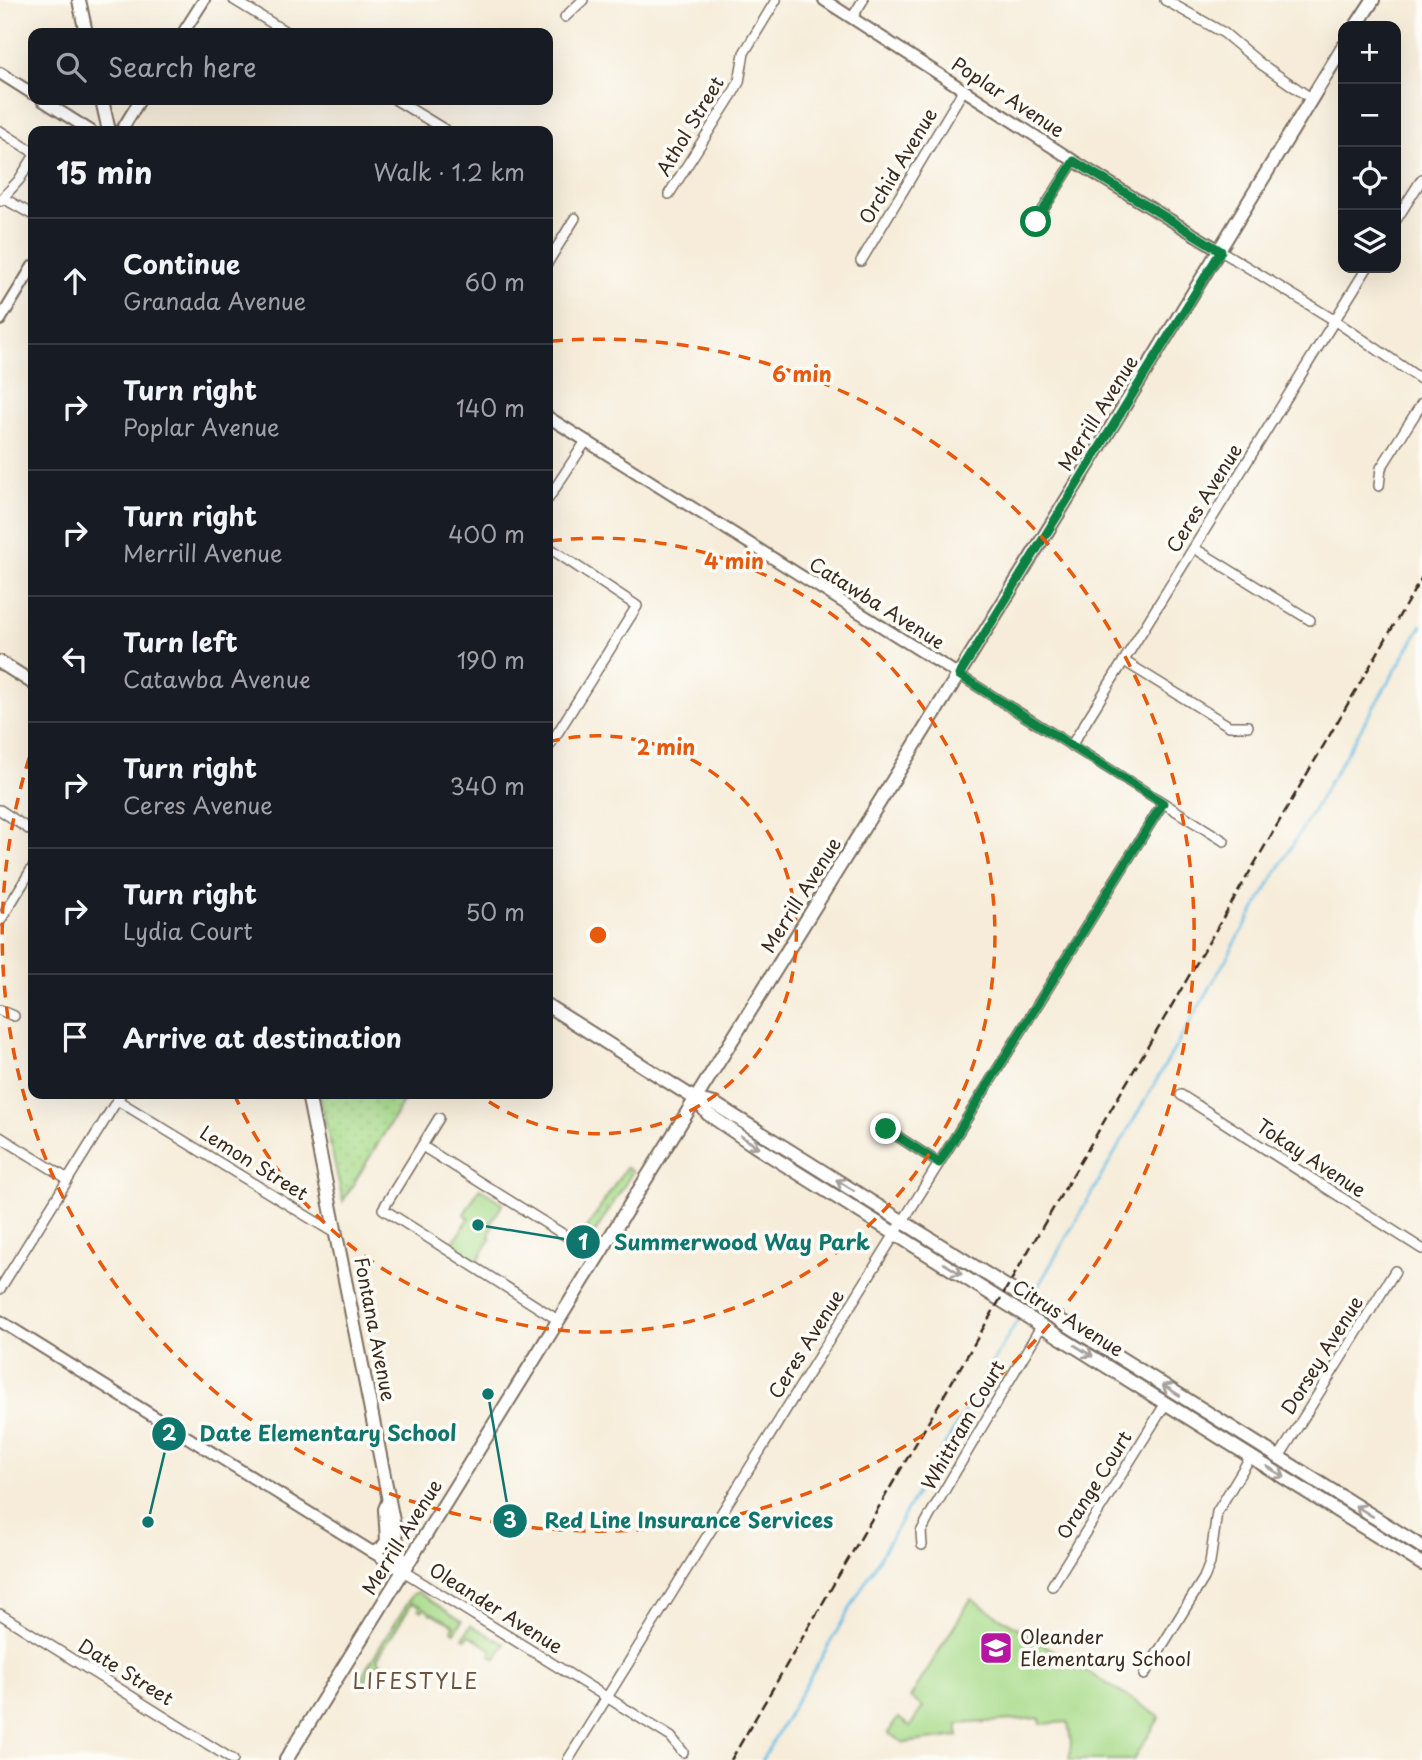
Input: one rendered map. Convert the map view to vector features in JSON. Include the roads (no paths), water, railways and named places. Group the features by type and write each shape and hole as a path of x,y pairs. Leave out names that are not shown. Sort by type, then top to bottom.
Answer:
{"main road":[{"path":"79,0 85,28"},
{"path":"1359,21 1373,0"},
{"name":"Merrill Avenue","path":"286,1760 1221,251 1338,55"},
{"path":"103,105 108,126"},
{"path":"0,662 28,680"},
{"name":"Citrus Avenue","path":"553,1009 697,1100 708,1114 736,1133 1422,1564"},
{"name":"Fontana Avenue","path":"309,1099 404,1571"},
{"name":"Citrus Avenue","path":"697,1100 715,1104 1422,1547"}],"street":[{"path":"186,28 204,0"},
{"path":"234,0 280,28"},
{"path":"565,17 583,0"},
{"name":"Athol Street","path":"670,194 733,93 739,82 744,53 776,0"},
{"name":"Poplar Avenue","path":"824,0 1074,161 1334,320 1422,380"},
{"path":"852,18 863,0"},
{"path":"1165,0 1224,33 1261,64 1312,99"},
{"path":"0,73 28,91"},
{"name":"Orchid Avenue","path":"861,261 964,89"},
{"path":"50,105 83,126"},
{"path":"124,126 137,105"},
{"path":"404,105 439,126"},
{"path":"0,131 28,149"},
{"path":"1036,222 1074,161"},
{"path":"28,166 2,199 28,215"},
{"path":"1401,212 1422,178"},
{"path":"553,254 575,218"},
{"path":"0,320 28,273"},
{"name":"Ceres Avenue","path":"1071,746 1364,273"},
{"path":"1379,486 1381,468 1422,403"},
{"name":"Catawba Avenue","path":"553,420 1224,841"},
{"path":"553,491 586,441"},
{"path":"1194,548 1310,620"},
{"path":"553,550 637,606 553,740"},
{"path":"1124,662 1229,726 1248,726"},
{"name":"Ceres Avenue","path":"568,1760 1163,803"},
{"path":"0,810 28,829"},
{"path":"0,921 28,875"},
{"path":"0,1010 15,1016"},
{"name":"Tokay Avenue","path":"1181,1095 1422,1249"},
{"path":"0,1289 118,1099"},
{"name":"Lemon Street","path":"122,1099 336,1234"},
{"path":"439,1118 383,1209 558,1320"},
{"path":"886,1129 939,1163"},
{"path":"0,1137 68,1179"},
{"path":"422,1146 598,1256"},
{"name":"Dorsey Avenue","path":"1279,1457 1395,1271"},
{"name":"Oleander Avenue","path":"0,1321 671,1737 683,1752"},
{"name":"Whittram Court","path":"922,1545 921,1532 1042,1325"},
{"name":"Orange Court","path":"1052,1586 1166,1403"},
{"path":"1144,1675 1204,1578 1210,1563 1217,1512 1251,1456"},
{"path":"372,1552 381,1548 386,1541 384,1509 388,1497"},
{"name":"Date Street","path":"0,1614 233,1760"}],"waterway":[{"path":"1035,1292 1422,625"},
{"path":"939,1455 1017,1321"},
{"path":"762,1760 917,1493"}],"railway":[{"path":"731,1760 1422,577"}],"place":[{"name":"Summerwood Way Park","path":"478,1225"},
{"name":"Red Line Insurance Services","path":"488,1394"},
{"name":"Date Elementary School","path":"148,1522"},
{"name":"Oleander Elementary School","path":"996,1648"}],"district":[{"name":"LIFESTYLE","path":"416,1682"}]}
